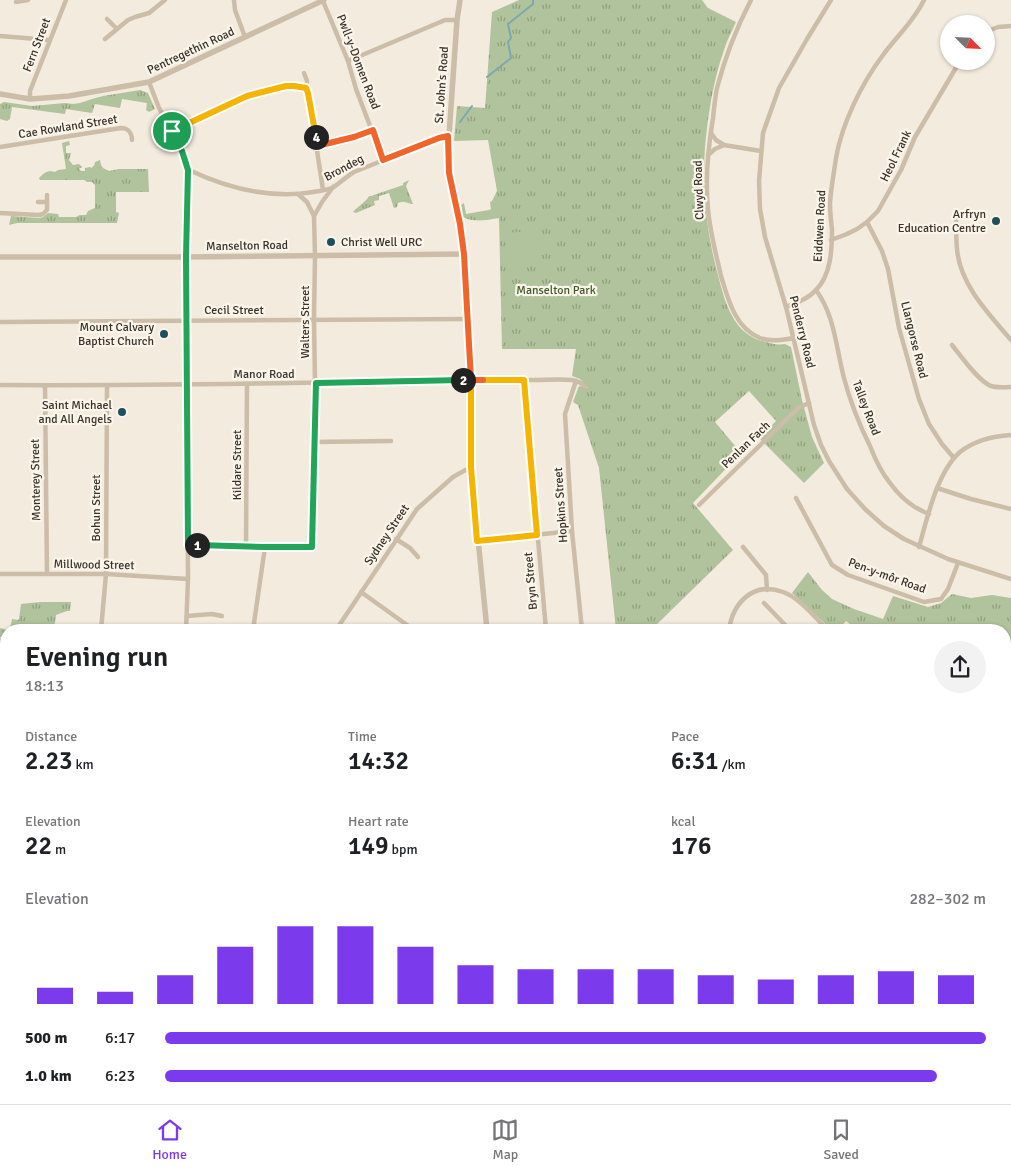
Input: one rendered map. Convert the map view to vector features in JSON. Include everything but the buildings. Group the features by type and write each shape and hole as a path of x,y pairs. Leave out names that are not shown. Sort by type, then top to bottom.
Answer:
{"street":[{"path":"16,2 28,0"},
{"name":"Fern Street","path":"30,99 30,91 66,0"},
{"path":"105,39 128,20 149,13 165,0"},
{"path":"234,0 235,10 245,37"},
{"name":"Pentregethin Road","path":"0,94 30,99 69,96 149,82 324,0"},
{"name":"Pwll-y-Domen Road","path":"324,0 383,160"},
{"name":"St. John's Road","path":"460,0 448,136 449,173 460,224 464,254 471,380 471,467 486,624"},
{"name":"Clwyd Road","path":"751,0 730,46 717,90 707,156 708,209 715,251 727,298 738,320 746,329 760,338 775,340 794,338"},
{"name":"Penderry Road","path":"831,0 780,88 763,133 759,181 760,209 766,237 794,338 814,425 821,446 847,489 884,526 918,547 958,563 1011,579"},
{"name":"Eiddwen Road","path":"786,307 803,300 816,290 828,269 832,232 830,203 836,157 845,123 863,87 883,54 917,13 924,0"},
{"path":"107,19 117,29"},
{"path":"348,61 445,20 457,20"},
{"path":"995,28 1011,26"},
{"path":"0,36 50,40"},
{"name":"Heol Frank","path":"831,240 847,234 867,222 878,211 901,170 915,137 955,70"},
{"path":"304,73 307,82 306,88 323,190"},
{"path":"149,82 159,108 182,151 188,170 186,257 188,544 186,624"},
{"path":"172,131 247,96 286,86 306,88"},
{"name":"Cae Rowland Street","path":"0,147 121,128 130,131 132,140"},
{"path":"317,146 354,137 373,130"},
{"path":"710,133 724,145 761,151"},
{"name":"Brondeg","path":"188,170 225,185 253,192 298,194 334,187 354,172 448,136"},
{"path":"707,156 715,149 724,145"},
{"path":"314,216 334,187"},
{"path":"298,194 307,202 314,216"},
{"path":"0,213 44,214 47,210 46,195"},
{"path":"38,202 47,202"},
{"name":"Walters Street","path":"265,547 312,547 316,383 314,216"},
{"path":"956,218 957,251 964,276 985,308 1011,340"},
{"name":"Llangorse Road","path":"867,222 882,251 888,269 899,328 919,399 929,424 954,458"},
{"name":"Manselton Road","path":"0,258 464,254"},
{"name":"Talley Road","path":"816,290 830,316 844,377 853,406 874,457 890,484 916,509 928,514"},
{"name":"Cecil Street","path":"0,322 468,320"},
{"path":"952,345 983,382 999,388 1011,387"},
{"name":"Manor Road","path":"0,385 107,386 471,380 576,381"},
{"name":"Bryn Street","path":"524,380 545,624"},
{"path":"576,381 585,387"},
{"name":"Hopkins Street","path":"576,381 565,414 572,531 581,624"},
{"name":"Kildare Street","path":"246,547 248,384"},
{"name":"Monterey Street","path":"45,385 47,574"},
{"name":"Bohun Street","path":"102,624 106,574 107,386"},
{"name":"Penlan Fach","path":"699,505 798,408 809,403"},
{"path":"918,547 937,488 954,458 962,451 983,440 1011,434"},
{"path":"314,442 391,441"},
{"name":"Sydney Street","path":"340,624 417,509 453,477 471,467"},
{"path":"937,488 971,500 1011,509"},
{"name":"Pen-y-môr Road","path":"796,498 832,565 848,575 924,602 940,598 948,589 958,563"},
{"path":"477,541 572,531"},
{"path":"396,539 410,548 418,557"},
{"path":"188,544 265,547 254,624"},
{"path":"743,547 766,575 767,590"},
{"name":"Millwood Street","path":"0,574 106,574 188,579"},
{"path":"730,624 735,608 743,599 752,593 767,590 784,592 808,610 822,624"},
{"path":"361,592 406,624"},
{"path":"764,603 784,624"},
{"path":"187,616 212,614 222,616"}],"green space":[{"name":"Manselton Park","path":"519,0 702,0 708,8 736,22 725,46 717,74 711,98 706,135 704,164 705,197 711,247 724,297 731,315 738,325 747,334 758,340 773,344 785,344 791,347 812,437 824,463 804,483 759,438 776,421 749,391 715,422 741,453 693,503 733,550 657,624 615,624 599,468 578,405 573,402 579,386 588,388 580,379 572,376 576,349 502,349 499,218 476,220 463,217 461,205 464,203 466,214 489,210 491,209 490,202 497,191 488,140 454,141 457,106 485,108 492,12"},
{"path":"140,90 148,93 155,109 149,112 146,110 147,103 122,99 120,108 95,104 92,113 66,109 65,114 12,107 10,119 7,121 0,119 0,104 4,102 32,106 73,104 103,96"},
{"path":"69,141 70,145 66,146 66,153 71,153 69,160 73,165 79,164 82,167 79,169 81,171 85,171 85,168 92,168 95,162 100,160 103,168 109,171 148,169 149,192 116,192 116,212 119,213 117,223 17,223 9,225 11,216 39,218 48,213 58,214 59,217 76,217 86,215 88,211 95,208 95,185 92,182 84,180 40,180 39,178 44,173 66,169 62,143"},
{"path":"409,180 406,186 413,204 400,202 394,208 389,193 379,196 379,200 374,201 375,205 356,213 353,212 369,196 403,185 403,183"},
{"path":"536,231 538,261 509,264 506,233"},
{"path":"808,572 832,599 883,619 893,596 928,607 941,603 952,594 971,598 992,595 1011,598 1011,624 850,624 846,621 843,624 826,624 792,593"},
{"path":"71,602 70,611 56,615 55,624 11,624 12,619 19,619 21,604"}],"waterway":[{"path":"487,77 511,58 508,42 511,38 508,24 533,4 533,0"},
{"path":"460,122 472,106"}],"place":[{"name":"Arfryn Education Centre","path":"996,221"},
{"name":"Christ Well URC","path":"331,242"},
{"name":"Mount Calvary Baptist Church","path":"164,334"},
{"name":"Saint Michael and All Angels","path":"122,412"}],"route":[{"path":"172,131 182,151 188,170 189,182 186,257 188,544 312,547 316,383 471,380 471,467 477,541 537,535 524,380 471,380 464,254 460,224 449,173 448,136 383,160 373,130 354,137 317,146 308,93 306,88 294,86 286,86 247,96 172,131"}]}
